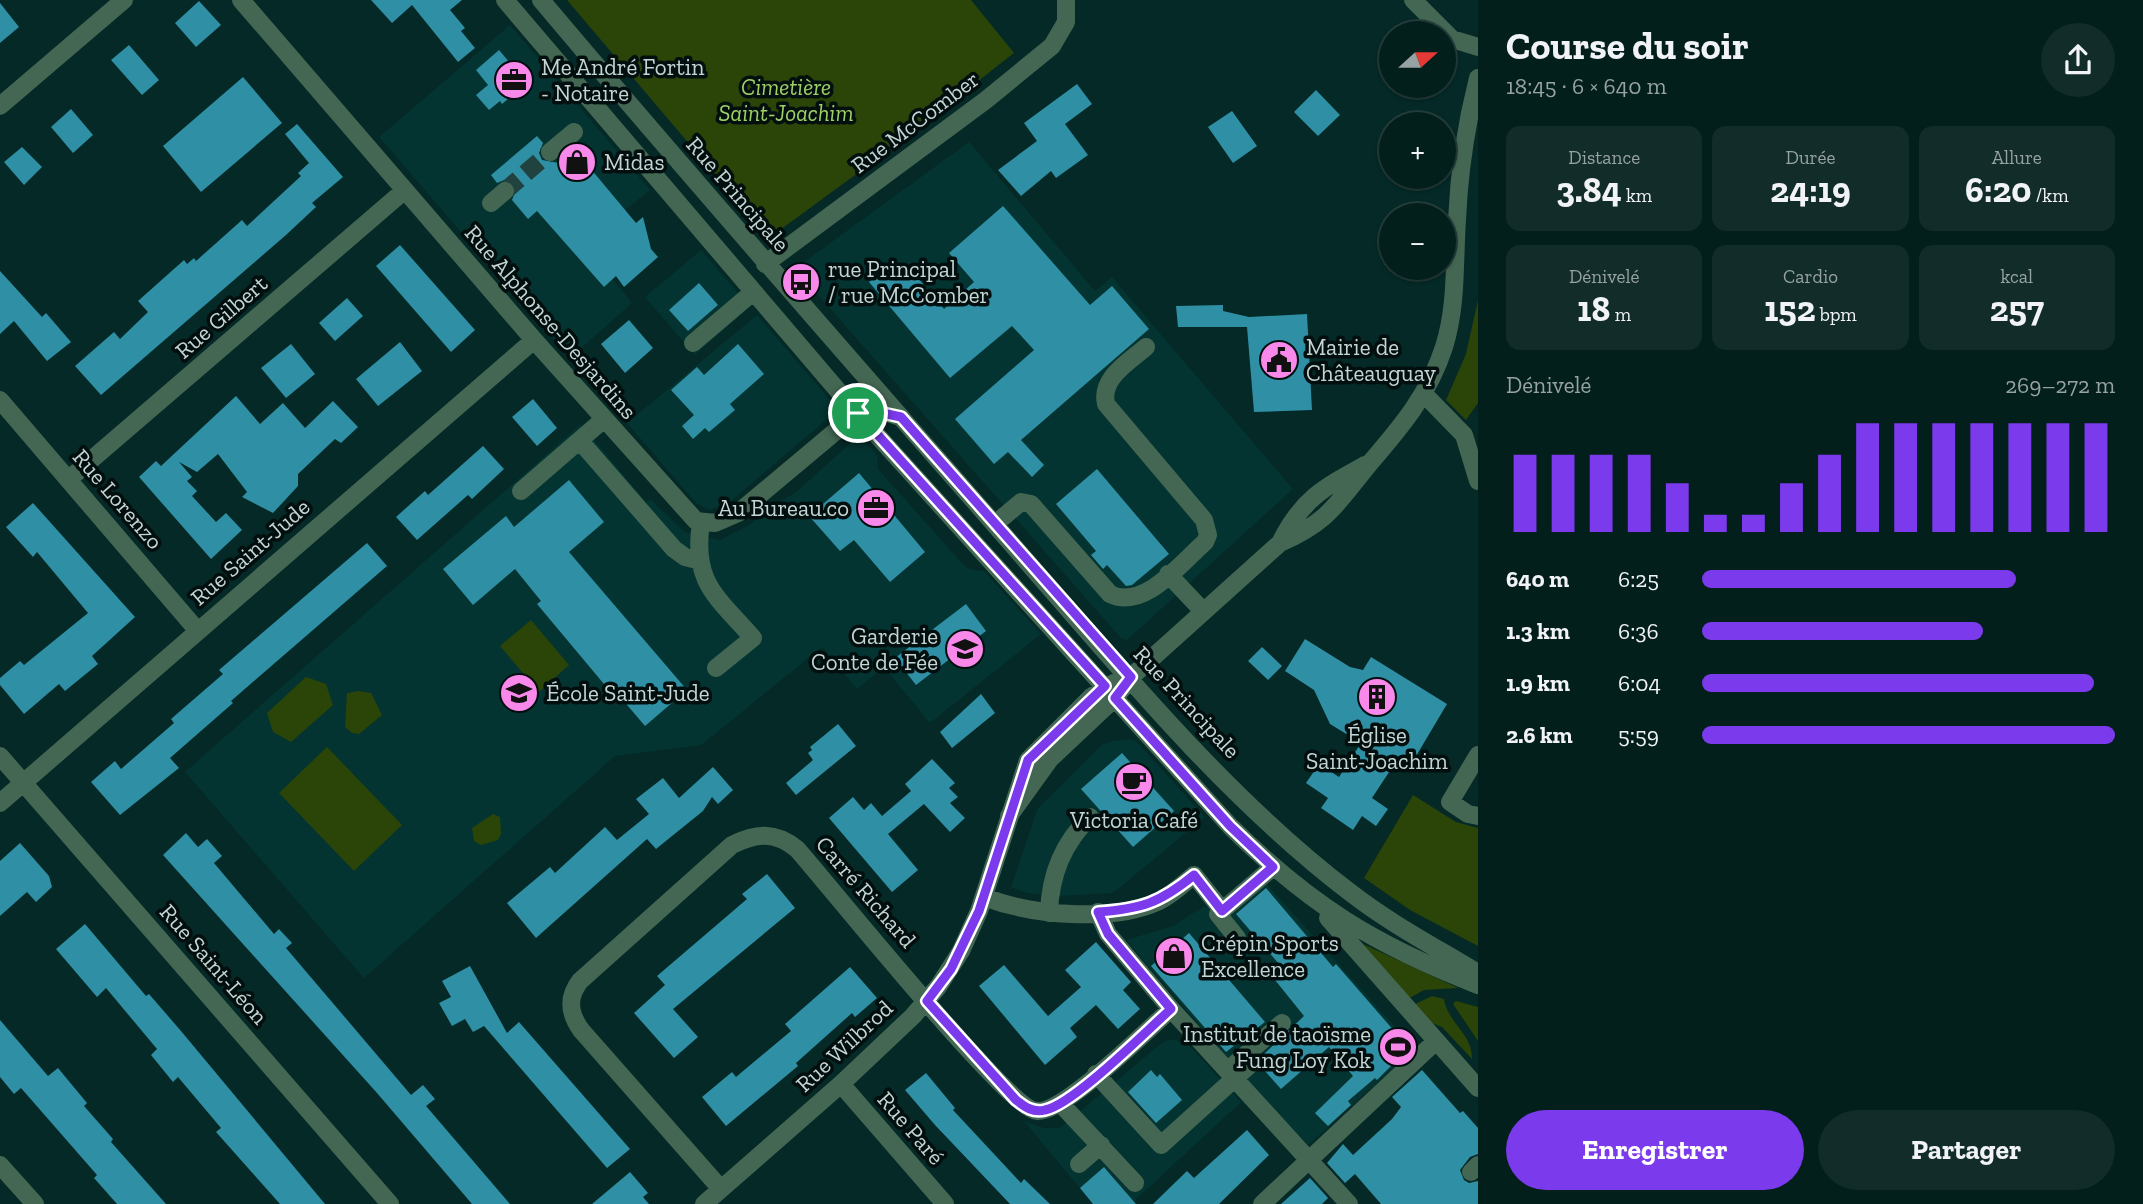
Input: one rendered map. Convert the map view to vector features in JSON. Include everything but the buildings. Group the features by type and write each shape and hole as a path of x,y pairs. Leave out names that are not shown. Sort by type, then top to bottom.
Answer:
{"street":[{"path":"0,106 124,0"},
{"name":"Rue Alphonse-Desjardins","path":"241,0 683,510 701,522"},
{"path":"505,0 858,413 1223,817 1311,900 1477,1084"},
{"name":"Rue Principale","path":"541,0 765,264 1131,677 1238,793 1320,868 1394,924 1478,973"},
{"name":"Rue McComber","path":"765,264 978,106 1052,46 1066,22 1066,0"},
{"path":"1413,0 1452,39 1478,47"},
{"path":"1478,78 1460,178 1453,306 1443,348 1424,394 1464,435 1478,481"},
{"path":"550,152 574,132"},
{"name":"Rue Gilbert","path":"69,479 405,190"},
{"path":"693,343 753,292"},
{"name":"Rue Saint-Jude","path":"0,803 534,340"},
{"path":"995,524 1021,502 1031,504 1110,594 1120,598 1143,595 1205,542 1208,535 1207,526 1108,407 1105,394 1111,378 1146,347"},
{"name":"Rue Wilbrod","path":"704,1204 841,1084 927,1001 961,951 984,897 1009,816 1050,759 1110,692 1131,677 1280,544 1295,514 1329,485 1371,463 1400,431 1424,394"},
{"name":"Rue Lorenzo","path":"0,400 197,630"},
{"path":"716,668 753,638 718,598 697,560 701,522 715,523 738,513 858,413 874,409 901,417"},
{"path":"521,491 604,420"},
{"path":"580,441 674,549 685,557 697,560"},
{"path":"1168,574 1203,611"},
{"name":"Rue Saint-Léon","path":"0,755 390,1204"},
{"path":"1478,755 1450,802 1468,814 1478,816"},
{"path":"1049,913 1051,887 1059,860 1070,839 1090,817"},
{"name":"Carré Richard","path":"721,1189 580,1030 571,1007 571,997 580,981 732,845 754,836 767,835 787,841 797,849 1016,1100 1036,1111 1061,1104"},
{"path":"1237,938 1218,914 1273,867"},
{"path":"984,897 1018,909 1049,913 1098,912 1145,906 1171,894 1194,875 1222,911"},
{"path":"1311,900 1363,933 1478,985"},
{"path":"1098,912 1108,934 1171,1009 1349,1204"},
{"path":"1135,1183 1114,1170 1101,1145 1088,1136 1061,1104 1171,1009"},
{"path":"1096,1074 1160,1145 1282,1023"},
{"path":"1262,1204 1436,1041"},
{"path":"1230,1075 1255,1060"},
{"name":"Rue Paré","path":"841,1084 944,1204"},
{"path":"1079,1164 1101,1145"},
{"path":"0,1165 34,1204"}],"shaded area":[{"path":"510,25 650,190 584,243 632,303 570,358 379,137"},
{"path":"969,142 1095,291 1112,277 1293,489 1127,640 1121,638 797,271 800,265"},
{"path":"701,250 750,307 695,355 645,297"},
{"path":"757,315 830,400 833,414 731,501 710,510 696,503 627,423"},
{"name":"École Saint-Jude","path":"581,424 646,502 650,499 685,532 720,540 751,524 777,503 795,493 854,440 863,439 877,456 878,469 962,563 969,569 984,571 1041,634 930,723 884,667 857,689 822,647 701,745 615,756 364,978 185,772"},
{"path":"1130,739 1137,742 1205,817 1113,893 1059,896 1027,893 1011,887 1038,808 1102,745"},
{"path":"1257,873 1415,1049 1308,1145 1250,1085 1126,940 1173,926 1204,906 1213,910"},
{"path":"1173,1039 1189,1045 1241,1102 1131,1204 1093,1204 1024,1121 1044,1128 1060,1128 1163,1042"}],"green space":[{"name":"Cimetière Saint-Joachim","path":"567,0 971,0 1014,53 892,148 769,238"},
{"path":"1478,300 1478,403 1466,420 1446,400 1466,354"},
{"path":"531,620 569,665 539,692 500,646"},
{"path":"306,677 326,684 333,705 291,742 273,732 267,713"},
{"path":"347,693 371,693 382,715 359,734 352,733 345,727"},
{"path":"327,747 402,825 354,871 279,793"},
{"path":"1413,795 1456,822 1478,828 1478,946 1410,910 1364,878"},
{"path":"493,814 500,817 501,834 498,840 481,845 474,841 472,828"},
{"path":"1363,944 1458,988 1424,990 1408,999"},
{"path":"1432,996 1444,999 1450,1015 1468,1042 1472,1059 1442,1027 1429,1022 1413,1005"},
{"path":"1456,1001 1478,1007 1478,1041 1453,1004"}],"tunnel":[{"path":"505,191 550,152"}],"place":[{"name":"Me André Fortin - Notaire","path":"514,80"},
{"name":"Midas","path":"577,162"},
{"name":"rue Principal / rue McComber","path":"801,282"},
{"name":"Mairie de Châteauguay","path":"1279,360"},
{"name":"Au Bureau.co","path":"876,508"},
{"name":"Garderie Conte de Fée","path":"965,649"},
{"name":"École Saint-Jude","path":"519,693"},
{"name":"Église Saint-Joachim","path":"1377,697"},
{"name":"Victoria Café","path":"1134,782"},
{"name":"Crépin Sports Excellence","path":"1174,956"},
{"name":"Institut de taoïsme Fung Loy Kok","path":"1398,1047"}],"route":[{"path":"864,409 874,409 901,417 1131,677 1115,698 1230,826 1273,867 1222,911 1194,875 1160,901 1128,910 1098,912 1101,924 1108,934 1171,1009 1057,1107 1030,1110 1016,1100 927,1001 951,969 979,911 1028,760 1067,719 1105,686 858,413 864,409"}]}
